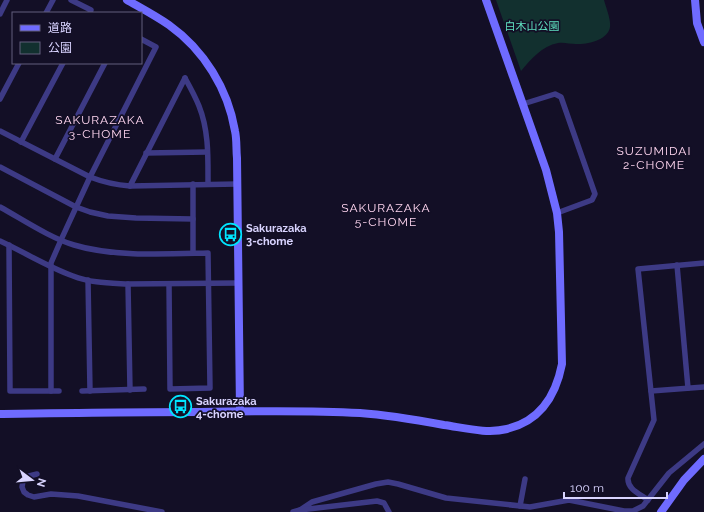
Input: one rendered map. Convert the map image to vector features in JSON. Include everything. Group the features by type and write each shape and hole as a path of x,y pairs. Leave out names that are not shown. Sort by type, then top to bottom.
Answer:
{"street":[{"path":"0,14 7,0"},
{"path":"47,12 53,0"},
{"path":"71,0 91,10 90,12"},
{"path":"127,0 157,17 183,36 204,59 216,77 225,94 232,114 236,132 240,411"},
{"path":"0,414 240,411 361,413 384,415 485,431 508,429 531,419 541,410 554,391 562,364 557,213 546,170 486,0"},
{"path":"695,0 697,23 704,42"},
{"path":"51,391 51,263 90,178 156,47 142,40"},
{"path":"0,99 18,64"},
{"path":"21,142 62,64"},
{"path":"55,159 104,64"},
{"path":"130,186 185,78 199,106 206,136 208,152 208,184"},
{"path":"523,104 555,94 561,97 595,194 592,200 557,213"},
{"path":"0,131 90,178 119,185 237,184"},
{"path":"146,153 208,152"},
{"path":"0,167 76,207 108,216 193,219"},
{"path":"193,184 193,253"},
{"path":"0,207 61,240 96,251 147,254 208,253 210,388 170,389 168,284"},
{"path":"0,241 73,276 88,280 128,284 239,283"},
{"path":"9,245 10,391 59,391"},
{"path":"648,500 630,487 628,483 628,478 654,420 638,269 704,263"},
{"path":"677,265 688,388"},
{"path":"88,280 90,391"},
{"path":"128,284 130,390"},
{"path":"651,391 704,387"},
{"path":"82,391 144,389"},
{"path":"300,510 312,502 388,482 446,498 520,506 538,506 569,500 624,511 633,511 642,506 648,500 669,473 704,444"},
{"path":"661,512 684,480 704,460"},
{"path":"36,474 28,476 23,481 22,486 24,492 28,495 65,494 162,512"},
{"path":"520,506 525,479"},
{"path":"293,512 377,501 384,503 389,512"}],"green space":[{"name":"白木山公園","path":"496,0 604,0 610,27 605,35 596,41 581,44 560,43 547,47 533,58 521,71"}],"place":[{"name":"Sakurazaka 3-chome","path":"230,234"},
{"name":"Sakurazaka 4-chome","path":"180,407"}],"district":[{"name":"SAKURAZAKA 3-CHOME","path":"100,127"},
{"name":"SUZUMIDAI 2-CHOME","path":"654,158"},
{"name":"SAKURAZAKA 5-CHOME","path":"386,215"}]}
